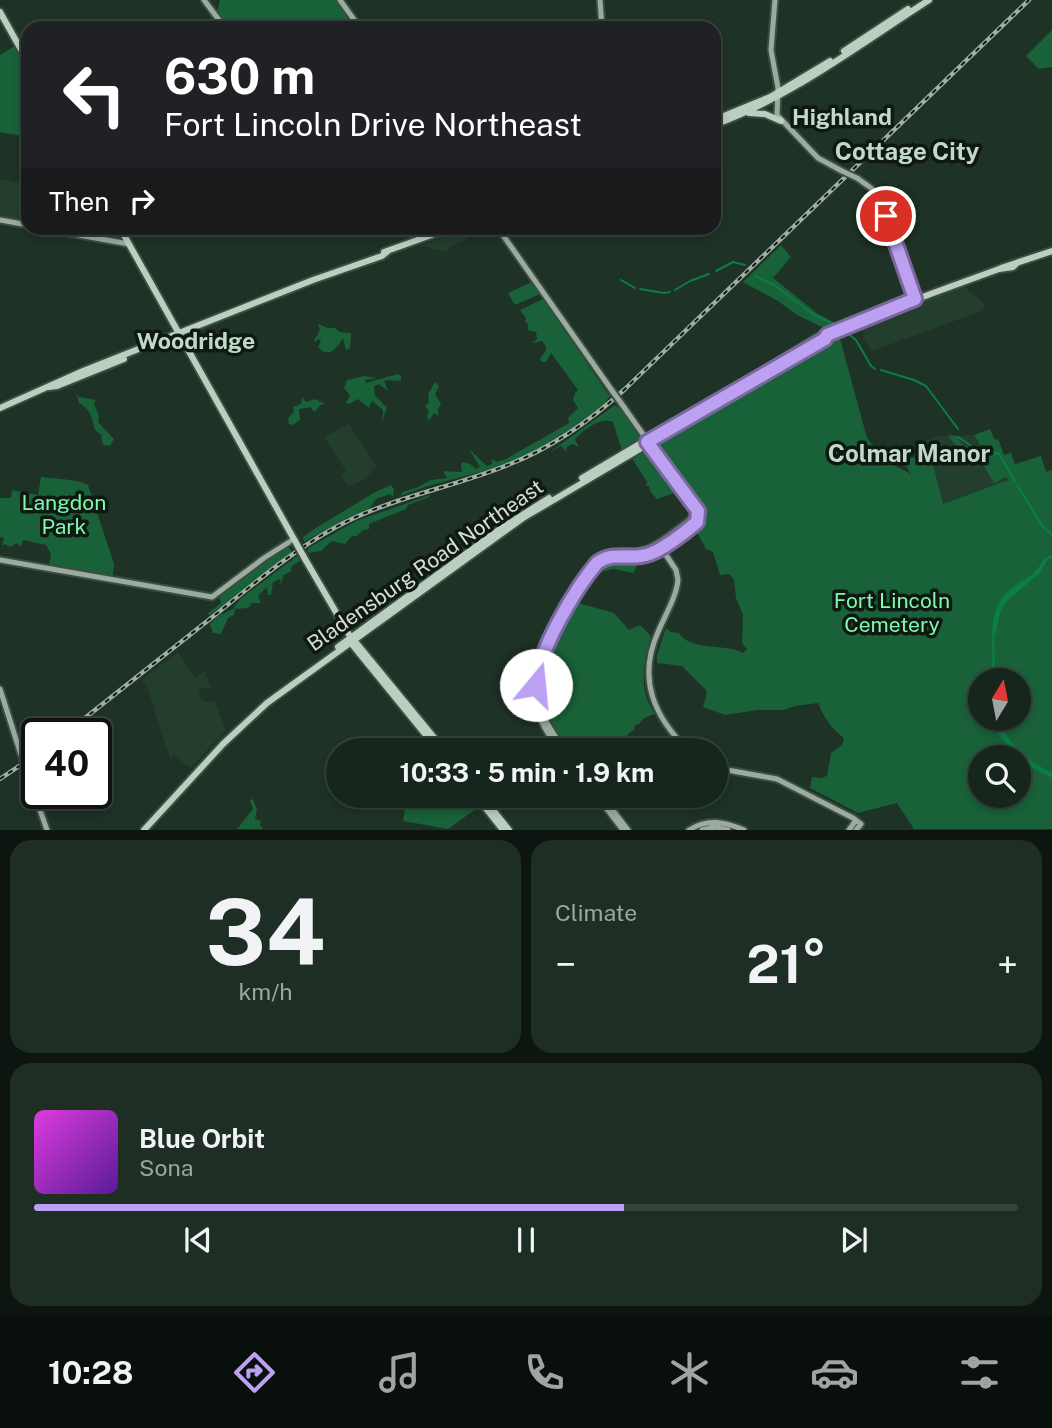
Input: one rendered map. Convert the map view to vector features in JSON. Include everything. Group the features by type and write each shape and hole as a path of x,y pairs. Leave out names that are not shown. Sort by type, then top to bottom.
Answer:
{"main road":[{"path":"721,117 778,95 922,0"},
{"path":"721,122 747,113 778,95 929,0"},
{"path":"0,12 21,50"},
{"path":"747,113 765,114 780,119"},
{"path":"124,235 352,640 434,738"},
{"path":"0,408 432,235"},
{"name":"Bladensburg Road Northeast","path":"142,830 239,723 262,702 515,524 738,387 743,387 825,339 827,335 915,299 999,269 1013,267 1017,263 1052,251"},
{"path":"0,403 12,401"},
{"name":"Bladensburg Road Northeast","path":"167,801 267,703 352,640"},
{"path":"366,657 429,738"},
{"path":"232,746 234,733"},
{"path":"486,808 503,830"},
{"path":"492,808 509,830"}],"street":[{"path":"204,0 220,21"},
{"path":"340,0 354,21"},
{"path":"600,0 602,21"},
{"path":"775,0 771,50 778,95 776,113 818,158 858,178 879,198 915,299"},
{"path":"0,220 21,224"},
{"path":"79,235 129,244"},
{"path":"503,235 692,504 692,518 659,545 646,555 609,556 594,567 571,600 552,636 537,673 534,690 539,717 552,738"},
{"path":"0,560 209,597 217,596 262,559 294,540"},
{"path":"659,545 676,570 678,583 652,646 650,686 661,719 675,738"},
{"path":"0,689 47,830"},
{"path":"534,690 546,722 557,738"},
{"path":"728,770 776,779 858,825"},
{"path":"608,808 626,829"},
{"path":"611,808 626,829"},
{"path":"689,830 701,823 717,821 744,830"},
{"path":"849,830 858,825"},
{"path":"702,830 715,827 728,830"}],"shaded area":[{"path":"0,179 21,183 21,221 0,217"},
{"path":"448,235 465,235 467,240 450,246 448,252 420,246"},
{"path":"964,286 984,304 985,309 872,351 866,343 860,324"},
{"path":"349,424 377,467 368,477 348,487 341,474 346,471 324,437"},
{"path":"974,435 1008,480 943,504 930,452 919,455 914,444 939,436"},
{"path":"1044,559 1047,560 1040,573 1008,600 1001,610 994,640 995,664 994,668 991,668 993,624 998,604 1012,588"},
{"path":"178,652 195,678 205,671 211,688 202,688 199,698 205,702 215,701 226,731 190,768 174,755 170,760 147,686 141,680"},
{"path":"997,732 1005,732 1014,745 1008,745"},
{"path":"1031,760 1052,773 1052,778 1031,767"}],"green space":[{"path":"220,0 336,0 350,21 223,21 217,13"},
{"path":"1052,30 1052,67 1039,69 1026,56"},
{"path":"18,44 21,49 21,136 0,132 0,55"},
{"path":"781,245 791,257 773,278 818,314 839,325 826,329 797,315 743,282"},
{"path":"532,282 540,294 515,305 508,293"},
{"path":"543,299 610,396 606,402 567,431 524,456 494,468 401,496 402,492 431,480 447,478 443,471 462,472 463,462 476,469 480,467 469,449 487,466 492,464 492,459 497,462 506,459 569,423 568,418 578,408 573,400 578,390 551,353 546,362 541,362 540,358 546,348 542,341 532,343 537,339 536,332 528,330 526,318 520,310"},
{"path":"318,324 335,328 339,332 351,333 350,348 346,350 343,338 332,351 322,351 318,347 321,341 314,340 320,330"},
{"name":"Fort Lincoln Cemetery","path":"839,335 867,438 886,461 911,474 902,461 930,452 943,504 1008,480 1006,477 994,483 984,466 964,459 948,435 956,436 963,445 985,452 974,435 990,429 995,440 998,439 1004,455 1011,453 1015,464 1041,456 1046,472 1052,470 1052,829 914,829 897,803 858,813 810,788 812,777 827,776 831,753 842,745 844,738 829,723 818,703 784,710 758,710 725,715 703,707 707,693 705,689 682,666 657,663 666,628 679,633 692,643 743,653 747,649 742,643 743,615 736,598 734,580 729,574 720,575 713,552 706,549 698,534 689,534 702,520 701,512 656,443"},
{"path":"398,374 401,381 384,381 388,391 379,384 374,386 375,395 387,408 382,422 383,410 372,401 369,408 358,399 346,403 350,395 344,388 347,380 364,376 377,378 365,380 366,383"},
{"path":"435,382 439,386 435,394 441,404 438,416 434,413 429,421 429,411 425,406 429,402 428,394"},
{"path":"76,393 79,397 96,400 94,404 99,416 98,422 114,439 110,446 103,445 101,435 95,430 90,414 79,403"},
{"path":"302,397 306,402 315,399 325,404 320,405 316,411 311,407 299,409 300,420 293,425 289,424 288,418 294,412 293,407 301,404"},
{"path":"615,405 618,408 619,406 642,440 622,451 613,422 603,421 588,428 575,439 579,447 572,444 566,448 567,453 561,446 550,452"},
{"path":"647,449 677,492 657,499 649,486 646,486 647,482 632,458"},
{"name":"Langdon Park","path":"41,477 72,480 88,485 114,564 113,575 100,575 49,564 51,554 46,545 23,540 21,547 17,543 10,547 5,544 2,546 4,538 0,537 0,498 11,498 12,490 38,495"},
{"path":"391,485 394,489 393,497 390,494 376,499 370,508 304,542 303,537 311,531"},
{"path":"430,495 408,505 406,509 369,524 369,529 352,536 345,544 332,541 321,551 309,553 307,550 356,521"},
{"path":"287,547 291,553 210,615 207,614 221,603 219,597"},
{"path":"297,556 300,561 283,576 281,586 280,579 273,582 271,595 268,595 267,587 258,596 261,603 235,609 221,634 213,633 210,624 218,616 233,609 240,599"},
{"path":"631,561 637,565 634,573 613,569 597,573 607,563"},
{"path":"575,602 614,613 629,630 640,625 651,636 646,656 644,686 655,714 635,725 627,738 561,738 546,710 541,692 541,676 552,643"},
{"path":"253,799 257,810 255,819 261,821 263,829 237,829 253,809 250,800"},
{"path":"405,808 477,808 448,829 403,821"}],"waterway":[{"path":"716,271 733,262 745,265"},
{"path":"675,290 709,274"},
{"path":"755,276 774,285 814,315 836,325"},
{"path":"621,280 635,288"},
{"path":"640,289 670,292"},
{"path":"846,332 856,340 875,369"},
{"path":"881,370 926,386 958,429"},
{"path":"958,437 973,447 999,454 1015,481"},
{"path":"1017,485 1043,527 1052,535"},
{"path":"1045,561 1052,557"}],"railway":[{"path":"85,718 262,577 320,536 378,508 526,457 585,422 625,389 1029,0"},
{"path":"0,779 21,765"}],"district":[{"name":"Highland","path":"842,116"},
{"name":"Cottage City","path":"907,151"},
{"name":"Woodridge","path":"196,340"},
{"name":"Colmar Manor","path":"909,453"}],"route":[{"path":"536,685 540,665 552,636 564,612 597,563 618,555 637,556 654,552 697,522 698,511 647,442 825,339 827,335 915,299 886,216"}]}
